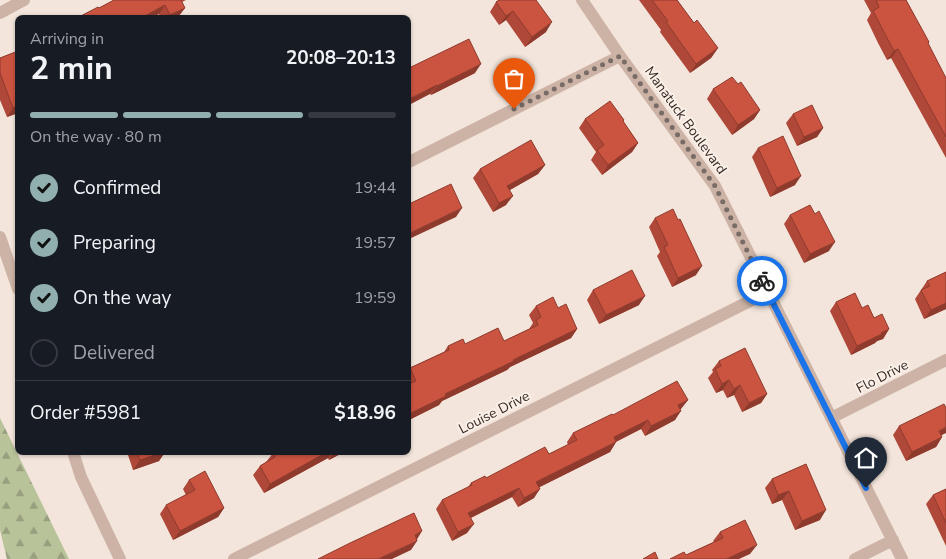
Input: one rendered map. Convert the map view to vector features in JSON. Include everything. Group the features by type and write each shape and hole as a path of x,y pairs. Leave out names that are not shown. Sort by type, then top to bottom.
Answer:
{"street":[{"path":"0,13 24,0"},
{"name":"Manatuck Boulevard","path":"582,0 620,56 715,186 902,559"},
{"path":"411,161 620,56"},
{"path":"0,237 15,280"},
{"name":"Louise Drive","path":"234,559 768,292"},
{"name":"Flo Drive","path":"831,418 946,360"},
{"path":"74,455 81,477 120,559"},
{"path":"855,559 893,540"}],"green space":[{"path":"0,418 15,449 15,455 18,455 69,559 7,559 0,530"}],"building":[{"path":"114,0 181,0 185,8 170,15 165,5 147,15 83,15"},
{"path":"499,0 536,0 552,22 532,37 513,11 506,16 496,2"},
{"path":"652,0 677,0 694,23 697,20 718,48 696,64"},
{"path":"876,0 906,0 929,42 946,78 946,137 898,49 894,51 873,11 879,7"},
{"path":"469,39 481,64 411,98 411,67"},
{"path":"15,52 15,107 13,108 0,73 0,58"},
{"path":"732,77 738,84 741,82 760,110 738,125 713,89"},
{"path":"610,101 638,143 608,165 597,150 604,145 585,119"},
{"path":"812,105 823,128 804,137 793,114"},
{"path":"783,136 801,176 777,188 758,148"},
{"path":"531,140 545,165 507,186 513,196 499,203 480,169"},
{"path":"451,184 462,208 411,233 411,203"},
{"path":"810,205 815,214 819,211 835,242 810,254 790,215"},
{"path":"673,209 678,220 680,219 702,266 678,278 664,247 668,245 655,218"},
{"path":"632,270 645,296 606,315 593,290"},
{"path":"946,272 946,303 931,310 921,290 930,286 927,281"},
{"path":"855,293 862,308 868,305 874,318 882,314 889,329 857,346 836,302"},
{"path":"553,297 558,308 566,304 577,329 445,394 446,396 411,413 411,383 416,381 411,368 449,350 448,346 463,339 465,344 498,328 504,341 538,325 536,320 541,317 536,306"},
{"path":"745,348 767,394 749,403 740,385 734,389 729,380 722,384 715,369 721,366 719,361"},
{"path":"677,381 688,400 678,405 681,411 651,426 648,420 614,437 616,442 536,482 540,489 524,498 519,488 468,513 474,524 458,532 442,500 472,485 471,483 485,476 486,478 545,447 549,454 577,440 573,433 613,415"},
{"path":"944,404 946,408 946,427 939,431 942,437 912,452 899,426"},
{"path":"138,455 155,455 140,460"},
{"path":"274,455 322,455 270,484 260,466 275,457"},
{"path":"806,464 826,510 802,521 789,491 778,495 772,479"},
{"path":"205,471 224,508 180,531 166,505 195,490 189,480"},
{"path":"946,489 946,523 933,495"},
{"path":"414,513 422,531 415,535 417,541 378,559 318,559 350,543"},
{"path":"745,520 757,545 726,559 670,559 684,552 686,555 723,538 720,532"},
{"path":"655,552 658,559 643,559"}],"way so far":[{"path":"514,109 620,56 715,186 762,281"}],"route":[{"path":"762,281 866,488"}]}
